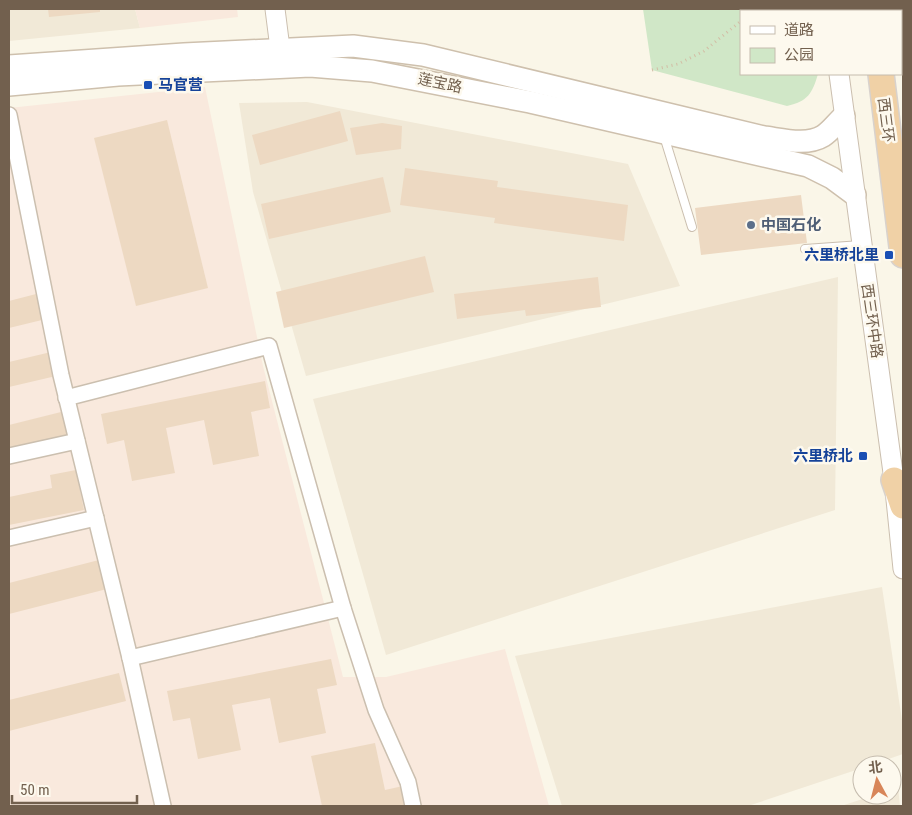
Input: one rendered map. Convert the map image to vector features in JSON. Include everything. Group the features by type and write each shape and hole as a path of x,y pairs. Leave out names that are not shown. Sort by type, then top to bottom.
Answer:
{"highway":[{"name":"西三环","path":"881,75 903,255"},
{"path":"894,480 903,506"}],"main road":[{"name":"莲宝路","path":"9,85 281,59 353,46 423,55 764,137 792,141 811,140 823,136 844,116"},
{"name":"莲宝路","path":"9,66 281,59 310,66 372,71 416,78 808,166 832,178 855,195"}],"street":[{"path":"275,9 281,59"},
{"name":"西三环中路","path":"839,75 894,480 903,569"},
{"path":"9,115 66,398 130,658 163,806"},
{"path":"66,398 269,346 343,608 376,710 408,782 413,806"},
{"path":"9,456 77,441"},
{"path":"9,538 96,518"},
{"path":"130,658 343,608"}],"lane":[{"path":"663,132 692,227"},
{"path":"805,249 861,246"}],"path":[{"path":"652,70 678,64 704,51 740,22"}],"shaded area":[{"path":"9,9 135,9 140,28 9,41"},
{"path":"135,9 237,9 238,17 140,28"},
{"path":"205,87 263,366 343,677 386,677 505,649 549,806 9,806 9,108"},
{"path":"307,102 628,164 680,286 306,376 253,192 239,103"},
{"path":"838,277 835,510 386,655 313,399"},
{"path":"882,587 903,727 903,754 852,755 852,771 748,806 562,806 515,656"},
{"path":"852,802 852,805 900,806 841,806"}],"green space":[{"path":"643,9 813,9 740,10 740,75 818,75 811,92 800,102 787,106 652,70"}],"building":[{"path":"48,9 100,9 100,12 49,17"},
{"path":"340,111 348,141 260,165 252,135"},
{"path":"167,120 208,288 136,306 94,138"},
{"path":"382,123 402,126 401,149 356,155 350,128"},
{"path":"405,168 498,181 497,187 628,205 624,241 494,223 495,218 400,205"},
{"path":"383,177 391,212 269,239 261,204"},
{"name":"中国石化","path":"801,195 807,243 701,255 695,208"},
{"path":"425,256 434,292 284,328 276,292"},
{"path":"598,277 601,307 526,316 525,310 457,319 454,294"},
{"path":"36,294 42,320 9,328 9,301"},
{"path":"51,352 56,376 9,387 9,362"},
{"path":"265,381 270,408 251,412 259,456 213,465 204,420 166,428 175,473 132,481 124,440 107,444 101,414"},
{"path":"65,411 71,436 9,451 9,425"},
{"path":"76,470 84,510 9,525 9,497 52,488 50,475"},
{"path":"99,560 107,589 9,614 9,583"},
{"path":"331,659 337,685 317,689 326,733 279,743 270,698 232,705 241,750 198,759 190,718 173,721 167,691"},
{"path":"119,673 126,701 9,731 9,700"},
{"path":"375,743 385,790 403,786 407,806 322,806 311,756"}],"place":[{"name":"马官营","path":"148,85"},
{"name":"中国石化","path":"751,225"},
{"name":"六里桥北里","path":"889,255"},
{"name":"六里桥北","path":"863,456"}]}
